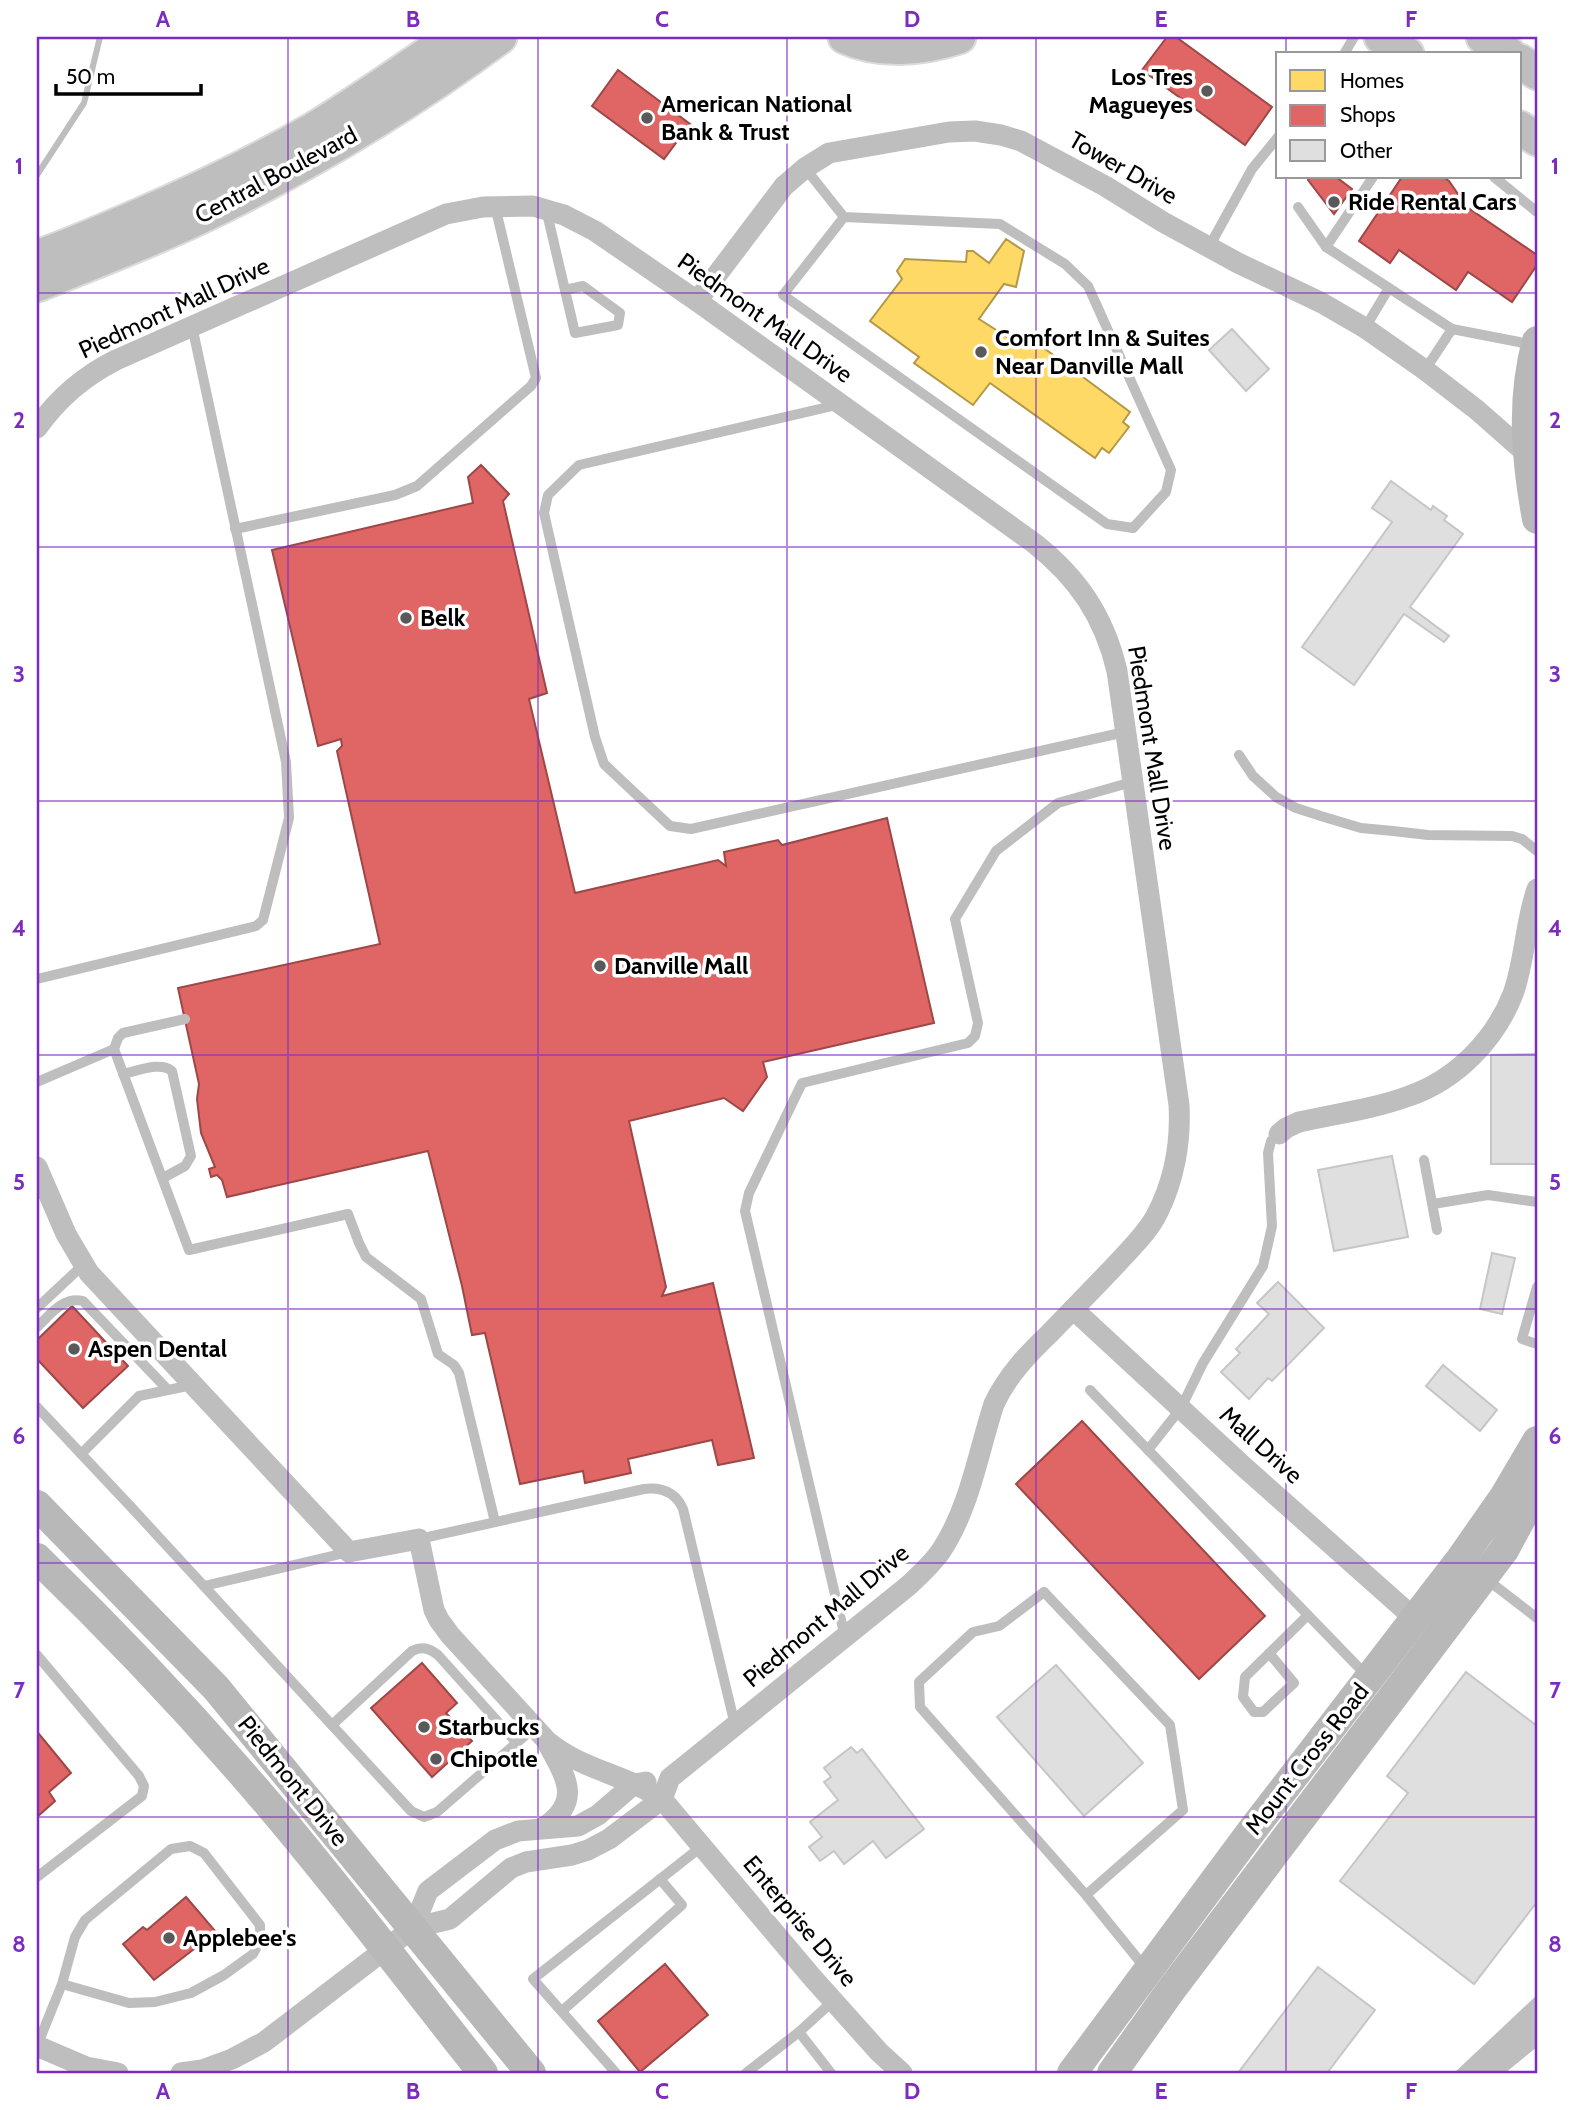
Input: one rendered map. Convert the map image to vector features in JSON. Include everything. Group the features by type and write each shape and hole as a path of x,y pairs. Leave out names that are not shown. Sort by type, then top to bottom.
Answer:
{"main road":[{"name":"Central Boulevard","path":"37,257 79,242 242,168 388,82 452,37"},
{"name":"Central Boulevard","path":"37,285 222,207 294,169 449,75 500,37"},
{"path":"845,37 875,47 905,48 941,43 959,37"},
{"path":"1483,37 1506,52"},
{"path":"1522,62 1537,73"},
{"path":"1522,129 1537,139"},
{"path":"1537,346 1527,407 1537,519"},
{"name":"Mount Cross Road","path":"1112,2073 1381,1689 1472,1568 1504,1497 1537,1441"},
{"name":"Mount Cross Road","path":"1072,2073 1253,1829 1381,1689 1414,1619 1472,1568 1504,1550 1537,1489"},
{"name":"Piedmont Drive","path":"37,1505 216,1688 531,2073"},
{"name":"Piedmont Drive","path":"37,1558 76,1595 220,1750 320,1867 483,2073"}],"street":[{"name":"Tower Drive","path":"698,301 784,186 829,153 949,132 975,131 1001,135 1021,141 1238,263 1322,303 1365,328 1477,410 1532,457"},
{"name":"Piedmont Mall Drive","path":"37,428 60,399 92,373 438,217 471,208 495,206 520,205 546,209 596,231 1034,542 1074,580 1094,608 1111,648 1117,671 1179,1105 1178,1146 1167,1191 1150,1226 1019,1365 998,1395 963,1508 953,1531 931,1563 908,1586 670,1778 634,1784"},
{"path":"1279,1134 1299,1122 1409,1097 1435,1084 1481,1047 1493,1031 1514,991 1537,889"},
{"path":"38,1174 44,1211 99,1285 349,1552 419,1539 432,1604 439,1620 541,1734 573,1759 634,1784 662,1799 598,1845 582,1853 515,1866 450,1919 413,1928 236,2066 181,2073"},
{"name":"Mall Drive","path":"1073,1309 1414,1619"},
{"path":"541,1734 566,1779 568,1793 563,1809 543,1828"},
{"name":"Piedmont Mall Drive","path":"662,1799 670,1778"},
{"path":"413,1928 428,1891 503,1836 543,1828 566,1828 587,1821 634,1784"},
{"name":"Enterprise Drive","path":"662,1799 833,2001 902,2073"},
{"path":"37,2046 76,2068 118,2073"}],"lane":[{"path":"1209,247 1252,169 1276,139"},
{"path":"805,168 844,217 1000,224 1065,264 1088,286 1171,470 1166,492 1133,528 1107,523 783,295 844,217"},
{"path":"1326,247 1372,178"},
{"path":"1495,178 1537,212"},
{"path":"235,529 395,495 417,486 531,386 536,378 495,206"},
{"path":"1298,207 1326,247 1451,329 1537,346"},
{"path":"546,209 575,333 618,325 620,313 583,286 565,290"},
{"path":"1365,328 1389,288"},
{"path":"37,979 256,926 263,919 289,818 286,762 192,326"},
{"path":"1425,370 1451,329"},
{"path":"842,404 579,466 548,495 544,513 595,737 604,764 670,826 691,829 1125,732"},
{"path":"1239,755 1253,776 1276,797 1305,811 1361,828 1428,835 1512,836 1522,839 1537,851"},
{"path":"845,1637 745,1212 749,1193 802,1083 968,1043 975,1036 978,1023 955,919 996,851 1058,803 1132,782"},
{"path":"185,1019 123,1033 114,1049 189,1250 348,1214 361,1248 369,1260 421,1299 438,1354 454,1365 459,1373 495,1522"},
{"path":"37,1083 114,1049"},
{"path":"123,1074 159,1066 167,1067 172,1072 191,1156 186,1166 163,1178"},
{"path":"1148,1450 1181,1408 1203,1363 1263,1266 1272,1226 1268,1153 1271,1141 1279,1134"},
{"path":"1424,1160 1437,1230"},
{"path":"1433,1205 1488,1195 1537,1202"},
{"path":"37,1308 83,1265"},
{"path":"1537,1287 1522,1339 1537,1344"},
{"path":"37,1327 65,1302 83,1301 167,1390"},
{"path":"81,1454 139,1396 192,1385"},
{"path":"1090,1390 1381,1689"},
{"path":"37,1407 411,1811 424,1817 437,1812 517,1744 541,1734"},
{"path":"419,1539 650,1488 662,1489 673,1495 683,1509 735,1725"},
{"path":"204,1586 349,1552"},
{"path":"1472,1568 1537,1618"},
{"path":"1086,1895 1183,1810 1170,1725 1044,1592 999,1626 973,1632 919,1682 920,1707 1086,1895 1148,1971"},
{"path":"1269,1653 1294,1683 1263,1712 1254,1712 1243,1697 1245,1677 1269,1653 1308,1615"},
{"path":"332,1725 407,1656 423,1647 438,1655 517,1744"},
{"path":"37,1656 139,1776 144,1786 142,1796 37,1877"},
{"path":"37,2046 62,1984 75,1937 85,1920 171,1850 190,1846 204,1853 260,1925 260,1941 253,1954 224,1975 191,1993 155,2002 129,2003 62,1984"},
{"path":"616,2073 533,1979 701,1847"},
{"path":"562,2011 682,1905 660,1879"},
{"path":"746,2073 799,2032 833,2001"},
{"path":"799,2032 831,2073"}],"shaded area":[{"path":"1537,1995 1537,2047 1505,2073 1454,2073"}],"building: Homes":[{"name":"Comfort Inn & Suites Near Danville Mall","path":"1006,239 1024,251 1016,287 1004,284 979,319 1023,347 1029,337 1130,412 1123,422 1129,427 1109,453 1102,448 1095,458 990,383 973,405 914,363 919,357 870,321 902,279 897,271 905,259 966,262 967,251 973,251 989,263"}],"building: Shops":[{"path":"1167,37 1176,37 1272,107 1245,145 1142,70"},
{"path":"618,70 690,124 664,159 592,106"},
{"name":"Ride Rental Cars","path":"1337,178 1352,189 1334,214 1308,180"},
{"path":"1401,178 1444,178 1467,207 1537,255 1537,265 1512,302 1468,272 1456,290 1399,250 1390,263 1359,241"},
{"name":"Danville Mall","path":"481,465 509,494 503,501 547,693 529,699 575,893 718,860 726,866 724,852 778,840 782,845 887,818 934,1023 763,1062 767,1077 743,1111 724,1098 629,1121 666,1287 662,1296 713,1283 754,1458 718,1465 712,1440 628,1459 631,1473 585,1483 583,1471 520,1484 485,1333 472,1335 428,1151 227,1197 222,1180 217,1175 211,1177 209,1169 215,1167 201,1133 197,1099 199,1084 178,988 380,944 337,751 342,746 341,739 318,746 272,550 473,503 468,477"},
{"name":"Aspen Dental","path":"72,1306 128,1366 83,1408 37,1359 37,1340"},
{"path":"1082,1421 1265,1616 1199,1679 1016,1484"},
{"name":"Starbucks","path":"422,1663 457,1703 446,1713 472,1741 432,1777 371,1708"},
{"path":"39,1734 71,1773 49,1792 55,1801 37,1817 37,1736"},
{"name":"Applebee's","path":"186,1897 216,1932 154,1980 123,1944 143,1927 147,1930"},
{"path":"665,1964 708,2015 640,2072 598,2021"}],"building: Other":[{"path":"1232,329 1269,369 1246,391 1209,350"},
{"path":"1391,481 1431,510 1433,506 1447,516 1444,520 1463,534 1410,607 1449,636 1444,642 1404,614 1354,685 1302,647 1392,522 1372,508"},
{"path":"1537,1054 1537,1164 1491,1164 1491,1055"},
{"path":"1392,1156 1408,1237 1334,1251 1318,1170"},
{"path":"1492,1253 1515,1258 1502,1314 1480,1309"},
{"path":"1278,1282 1324,1328 1272,1381 1268,1378 1249,1399 1221,1372 1240,1353 1236,1349 1269,1314 1257,1303"},
{"path":"1443,1365 1497,1410 1480,1431 1426,1386"},
{"path":"1056,1665 1143,1763 1084,1816 997,1717"},
{"path":"1466,1672 1537,1726 1537,1902 1474,1984 1340,1881 1408,1793 1387,1776"},
{"path":"851,1747 857,1753 862,1749 924,1829 886,1858 873,1841 844,1864 834,1851 820,1861 809,1847 822,1837 810,1822 838,1800 824,1782 831,1777 824,1768"},
{"path":"1318,1967 1375,2010 1327,2073 1238,2073"}],"waterway":[{"path":"37,175 84,103 100,37"}],"place":[{"name":"Los Tres Magueyes","path":"1207,91"},
{"name":"American National Bank & Trust","path":"647,118"},
{"name":"Ride Rental Cars","path":"1334,202"},
{"name":"Comfort Inn & Suites Near Danville Mall","path":"981,352"},
{"name":"Belk","path":"406,618"},
{"name":"Danville Mall","path":"600,966"},
{"name":"Aspen Dental","path":"74,1349"},
{"name":"Starbucks","path":"424,1727"},
{"name":"Chipotle","path":"436,1759"},
{"name":"Applebee's","path":"169,1938"}]}
